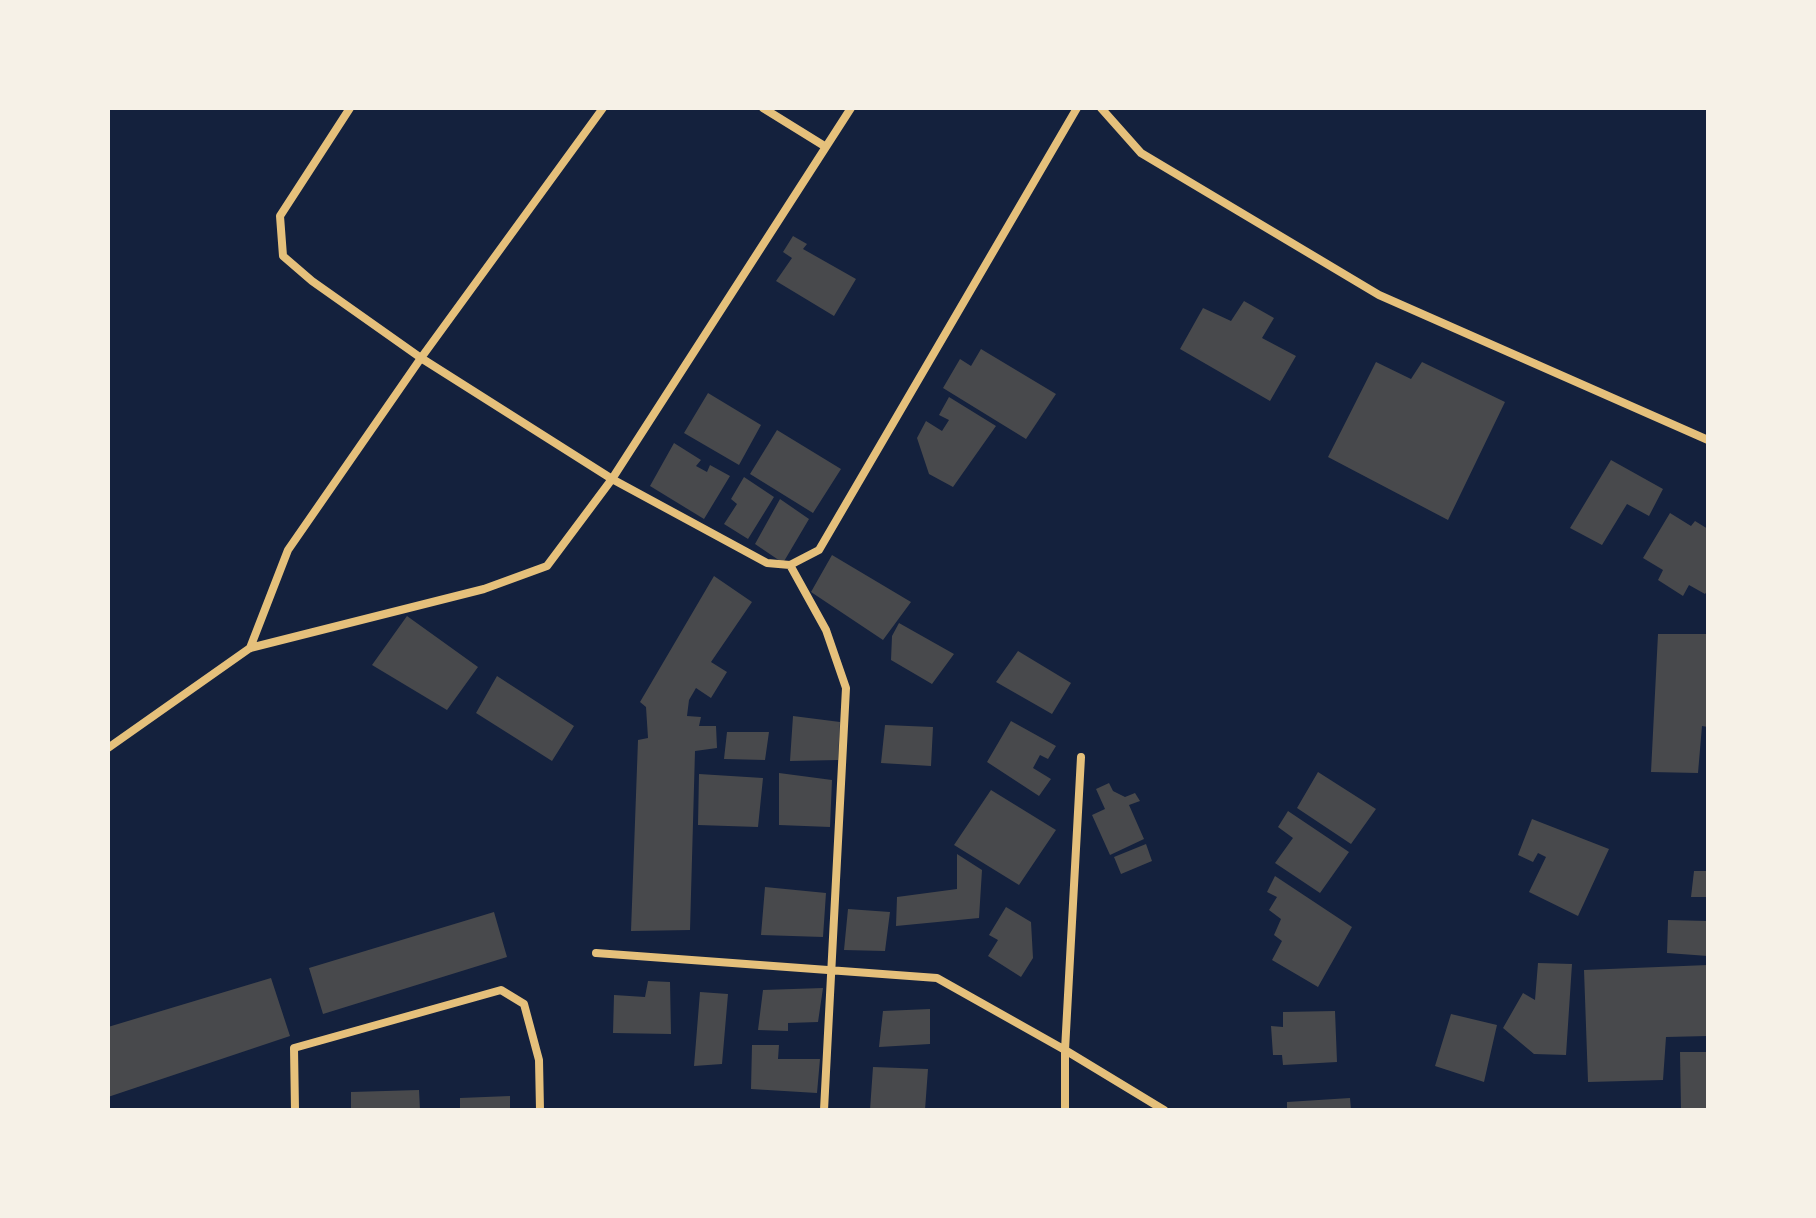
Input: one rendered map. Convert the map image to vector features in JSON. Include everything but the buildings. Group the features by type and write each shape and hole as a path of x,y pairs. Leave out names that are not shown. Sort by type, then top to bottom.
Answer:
{"street":[{"path":"350,108 280,216 283,256 312,281 421,358 612,479 767,563 790,565 819,550 1077,108"},
{"path":"250,648 288,550 421,358 603,108"},
{"path":"763,108 826,147"},
{"path":"108,748 250,648 484,589 547,566 612,479 851,108"},
{"path":"1101,108 1141,153 1379,295 1708,440"},
{"path":"790,565 826,630 846,688 824,1110"},
{"path":"1065,1110 1065,1050 1081,757"},
{"path":"596,953 937,978 1164,1110"},
{"path":"295,1110 294,1048 501,990 524,1004 539,1060 540,1110"}]}
